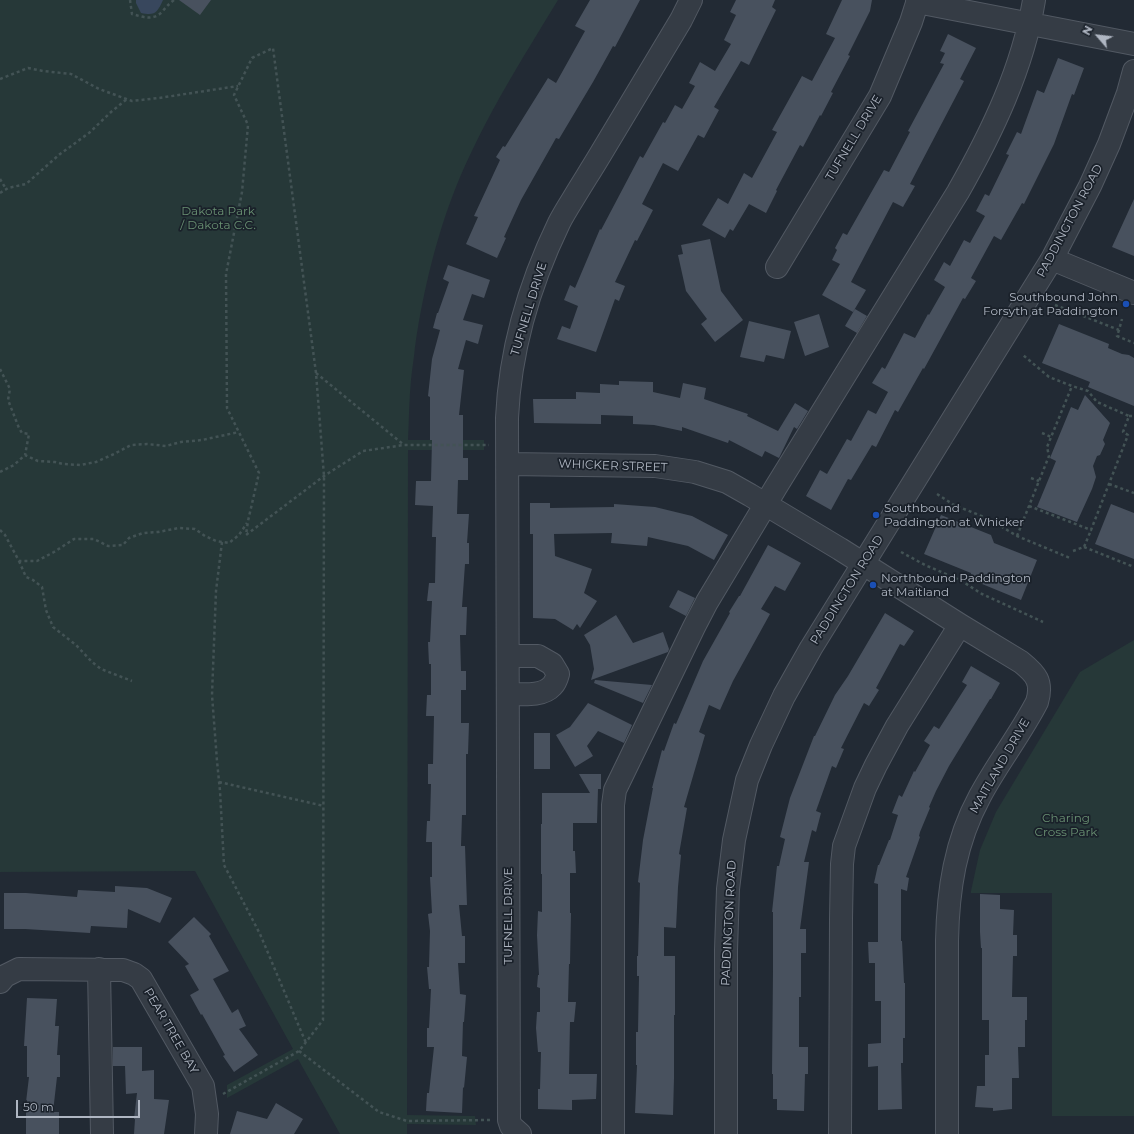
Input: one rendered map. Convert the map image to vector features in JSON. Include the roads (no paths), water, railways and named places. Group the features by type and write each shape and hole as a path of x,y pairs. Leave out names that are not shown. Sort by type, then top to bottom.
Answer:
{"street":[{"name":"TUFNELL DRIVE","path":"514,1127 508,694 507,418 508,396 514,356 520,328 528,302 559,221 681,20 691,0"},
{"path":"613,1134 613,805 615,790 707,602 968,175 983,147 1013,78 1027,37 1034,0"},
{"name":"TUFNELL DRIVE","path":"777,267 880,96 918,1 1134,44"},
{"name":"PADDINGTON ROAD","path":"726,1134 726,950 728,889 734,840 747,780 761,745 784,696 811,648 1052,259 1090,186 1109,144 1134,72"},
{"path":"1052,259 1134,293"},
{"name":"WHICKER STREET","path":"508,464 649,465 710,476 727,482 766,504 863,564"},
{"name":"MAITLAND DRIVE","path":"863,564 1021,662 1036,676 1039,684 1039,694 1032,712 979,797 966,826 952,878 948,913 947,941 947,1134"},
{"path":"840,1134 841,911 844,846 865,788 876,765 897,726 960,625"},
{"path":"508,656 538,656 552,664 558,674 554,685 548,690 536,693 508,694"},
{"name":"PEAR TREE BAY","path":"0,982 5,976 19,969 123,970 142,979 203,1086 207,1114 206,1134"},
{"path":"99,969 102,1134"}],"water":[{"path":"136,0 163,0 157,11 150,14 141,13"}],"place":[{"name":"Southbound John Forsyth at Paddington","path":"1126,304"},
{"name":"Southbound Paddington at Whicker","path":"876,515"},
{"name":"Northbound Paddington at Maitland","path":"873,585"}],"park label":[{"name":"Dakota Park / Dakota C.C.","path":"218,218"},
{"name":"Charing Cross Park","path":"1066,825"}]}
